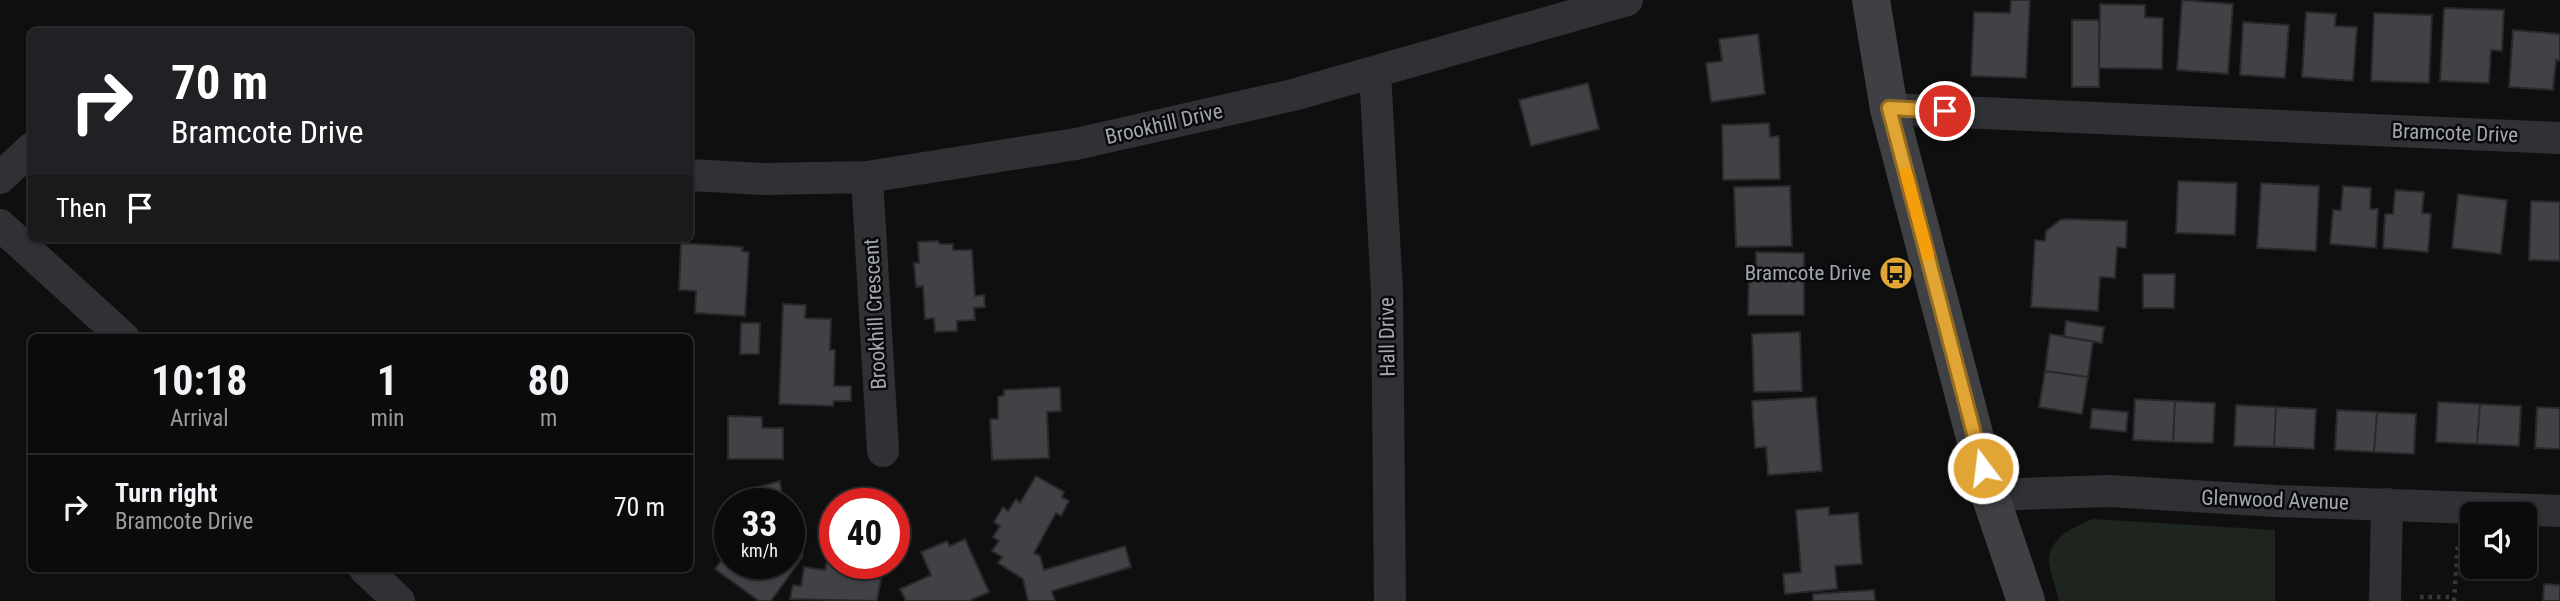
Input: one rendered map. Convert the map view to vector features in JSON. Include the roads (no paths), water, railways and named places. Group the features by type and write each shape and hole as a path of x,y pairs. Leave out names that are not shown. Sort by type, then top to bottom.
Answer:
{"street":[{"name":"Brookhill Drive","path":"693,175 764,179 867,177 1076,144 1293,95 1627,0"},
{"path":"1871,0 1889,108 1990,495 2026,601"},
{"name":"Hall Drive","path":"1375,73 1387,292 1390,601"},
{"name":"Bramcote Drive","path":"1889,108 2560,138"},
{"path":"0,178 28,152"},
{"name":"Brookhill Crescent","path":"867,177 883,451"},
{"path":"0,225 120,334"},
{"name":"Glenwood Avenue","path":"1990,495 2109,491 2560,511"},
{"path":"2385,601 2388,504"},
{"path":"368,572 399,601"}],"place":[{"name":"Bramcote Drive","path":"1896,273"}]}
